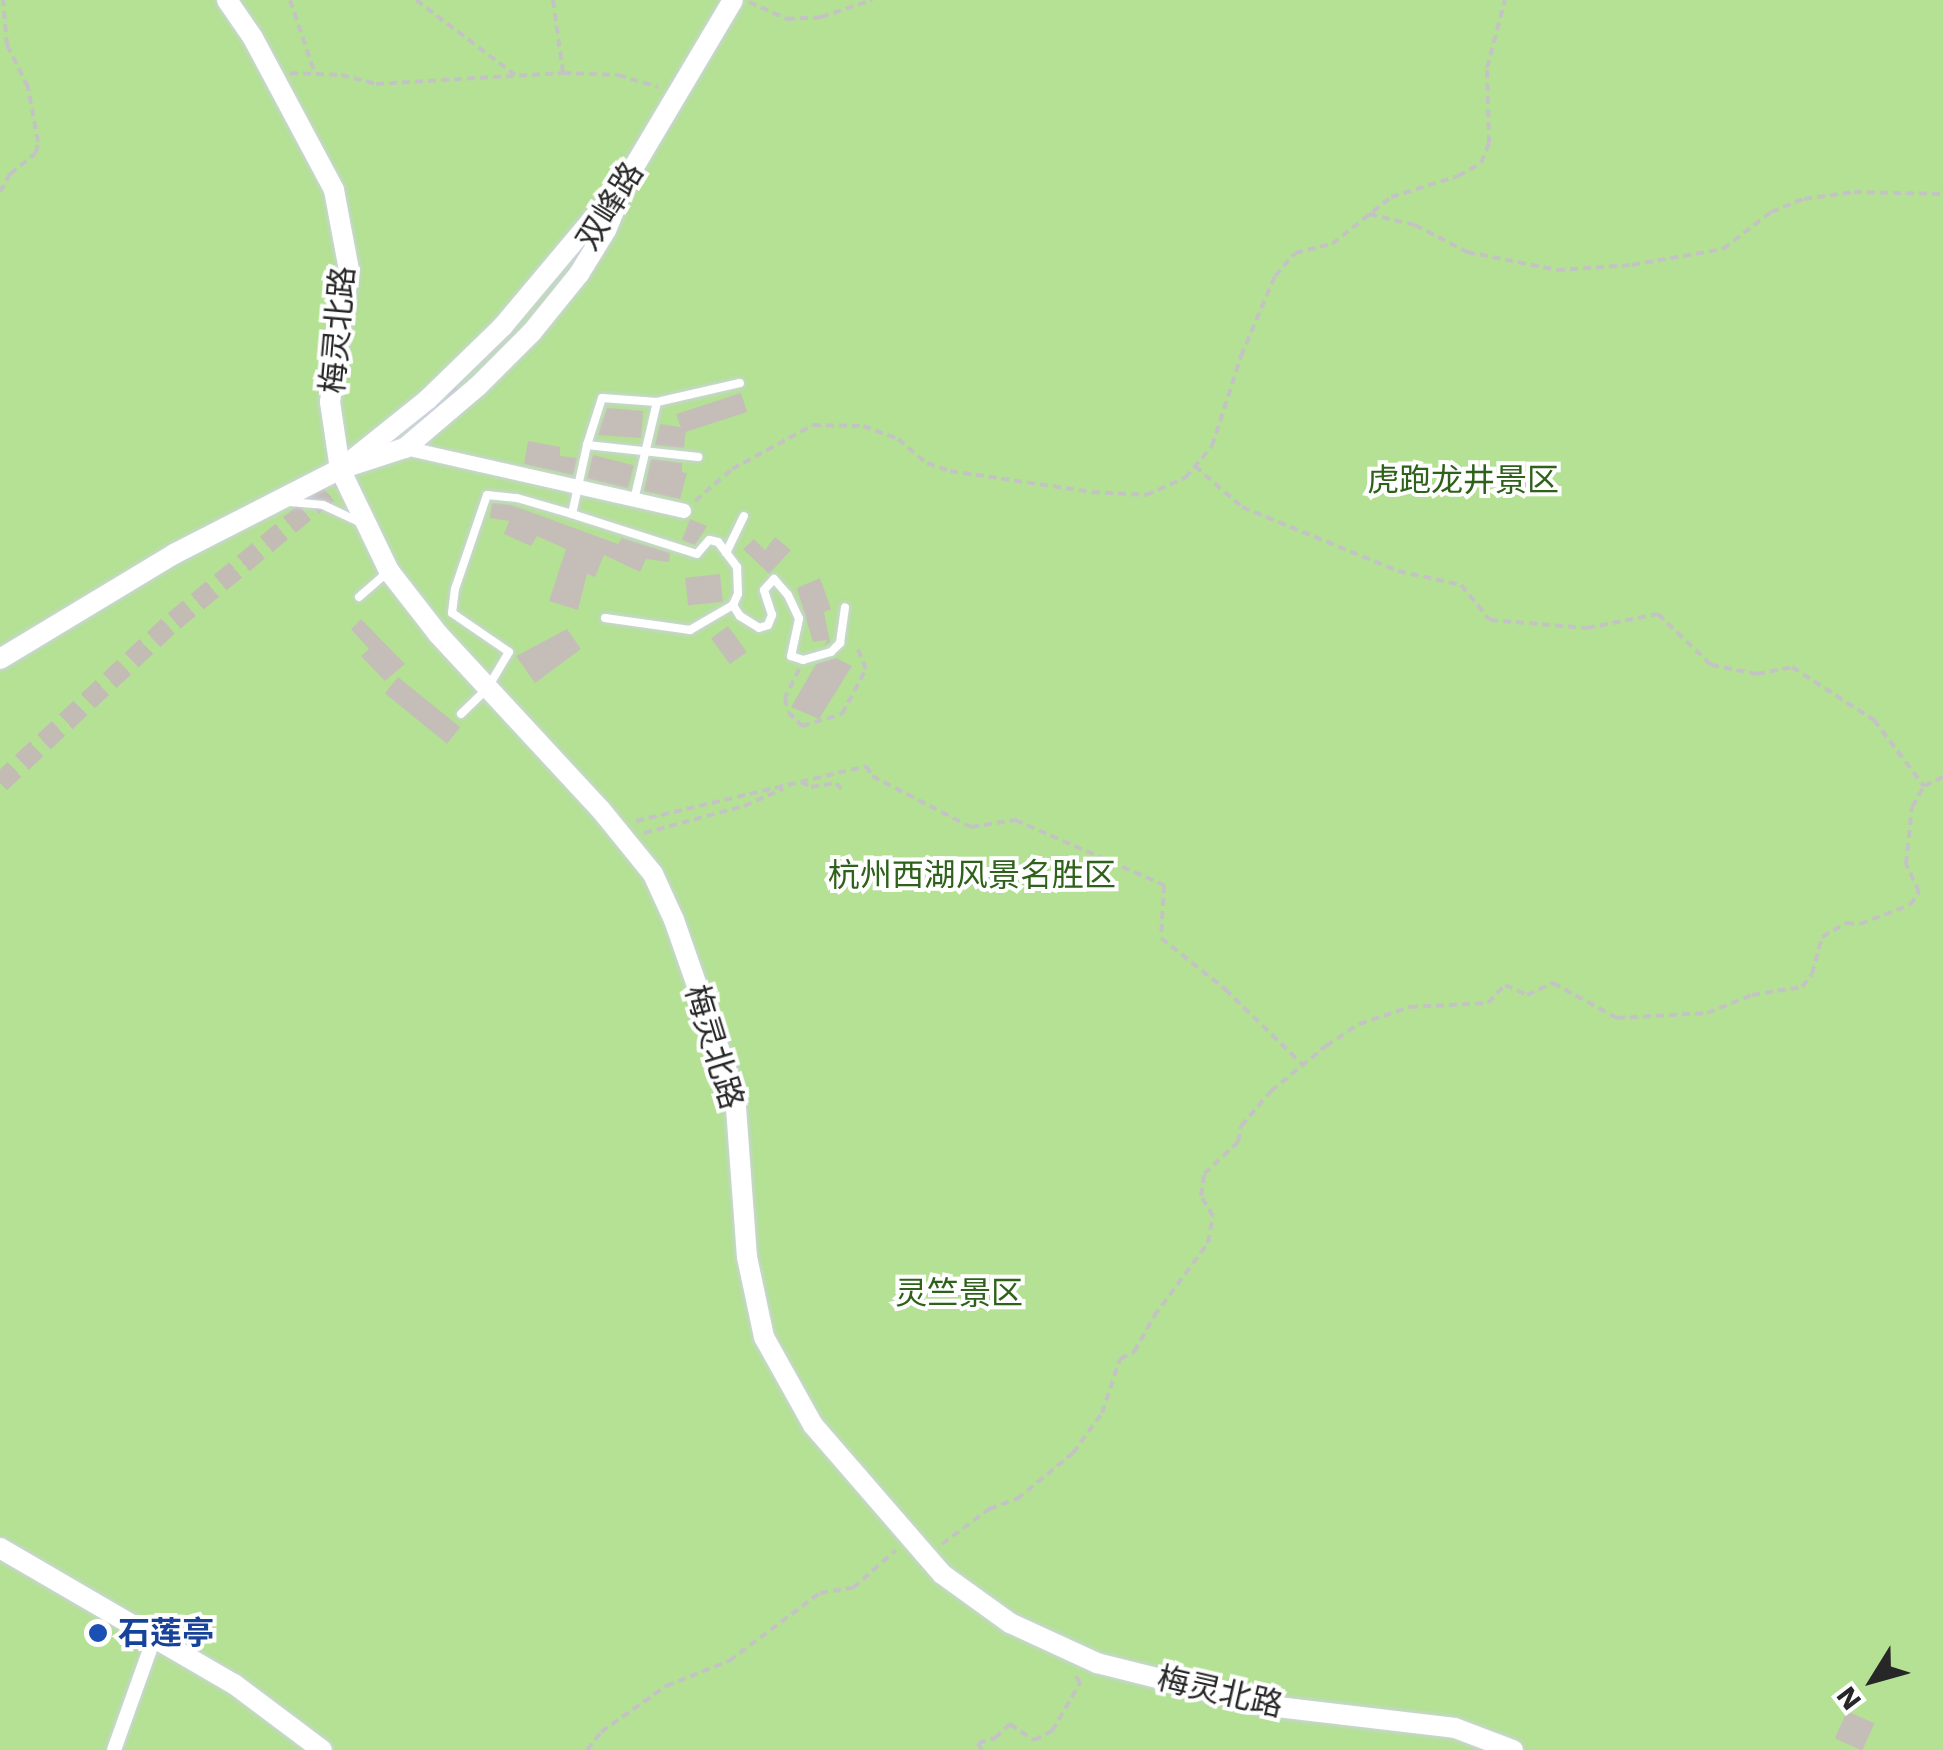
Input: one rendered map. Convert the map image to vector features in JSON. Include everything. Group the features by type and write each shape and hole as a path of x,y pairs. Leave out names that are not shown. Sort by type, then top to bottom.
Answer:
{"main road":[{"name":"梅灵北路","path":"227,0 271,72 334,190 349,270 330,402 340,469 390,570 487,688 629,830 652,874 674,920 735,1094 748,1256 764,1337 813,1425 942,1574 1010,1623 1097,1663 1269,1706 1455,1728 1512,1750"},
{"name":"双峰路","path":"456,388 502,344 568,269 682,93 733,0"},
{"path":"340,469 368,442 428,400 503,326 628,178"},
{"path":"0,659 174,554 252,513 340,469 405,448 477,387 532,332 580,274 606,230 628,178"},
{"path":"0,1548 234,1684 322,1750"}],"street":[{"path":"405,448 684,510"},
{"path":"114,1750 154,1638"}],"lane":[{"path":"572,514 602,398 657,402 740,383"},
{"path":"634,500 657,402"},
{"path":"587,445 698,457"},
{"path":"461,714 487,688 509,652 452,613 455,590 487,496 516,498 697,554 709,540 718,542 737,568 738,594 734,605 690,630 605,618"},
{"path":"252,513 286,502 323,505 351,516 374,538"},
{"path":"726,553 744,516"},
{"path":"358,597 390,570"},
{"path":"734,605 740,616 759,628 768,625 772,615 764,590 774,579 788,595 800,619 791,656 804,660 831,652 840,642 845,606"}],"path":[{"path":"0,192 10,174 36,153 38,142 28,86 7,45 4,0"},
{"path":"290,0 315,74"},
{"path":"416,0 515,74"},
{"path":"553,0 563,72"},
{"path":"745,0 787,19 820,17 872,0"},
{"path":"684,510 732,468 812,425 862,426 898,439 927,462 950,471 1092,492 1146,495 1185,478 1212,446 1242,356 1275,276 1295,253 1332,244 1391,198 1458,176 1481,163 1489,143 1487,68 1505,0"},
{"path":"271,72 315,74 376,84 563,72 618,75 682,93"},
{"path":"1370,214 1415,225 1468,252 1558,270 1632,265 1723,248 1771,212 1804,198 1854,192 1943,194"},
{"path":"1195,466 1242,506 1398,571 1461,584 1490,620 1587,628 1658,614 1711,666 1757,674 1792,667 1874,720 1924,786"},
{"path":"804,660 784,698 788,712 802,726 842,714 866,669 857,648"},
{"path":"629,830 866,766 872,776 972,827 1015,820 1164,885 1161,938 1226,989 1303,1065"},
{"path":"926,1556 989,1509 1017,1499 1048,1470 1073,1454 1102,1413 1120,1359 1134,1352 1154,1316 1208,1243 1213,1216 1202,1196 1204,1174 1238,1142 1241,1126 1271,1091 1303,1065 1359,1024 1410,1007 1488,1003 1505,985 1527,995 1552,983 1616,1018 1708,1013 1752,995 1802,986 1812,974 1822,937 1846,923 1860,924 1910,905 1919,892 1906,864 1912,806 1924,786 1943,777"},
{"path":"629,830 744,806 798,782 811,787 836,783 844,793"},
{"path":"587,1750 600,1732 666,1686 729,1661 820,1593 853,1588 888,1561 908,1536"},
{"path":"982,1750 978,1743 994,1738 1010,1724 1034,1740 1052,1731 1080,1683 1060,1667"}],"green space":[{"name":"杭州西湖风景名胜区","path":"0,0 1943,0 1943,1750 0,1750"}],"building":[{"path":"741,393 747,412 683,433 676,414"},
{"path":"607,408 643,411 641,438 598,435"},
{"path":"660,424 686,428 684,448 655,445"},
{"path":"528,441 560,447 560,456 577,458 573,475 524,464"},
{"path":"593,455 634,465 628,488 587,478"},
{"path":"651,459 682,463 682,472 687,473 680,499 644,491"},
{"path":"492,503 511,505 618,544 622,538 670,553 669,562 646,559 640,572 604,555 595,577 587,574 578,610 549,601 566,549 537,536 531,546 504,534 509,521 490,518"},
{"path":"690,519 707,526 695,545 682,540"},
{"path":"775,537 791,550 769,574 743,549 754,539 765,550"},
{"path":"720,574 723,602 688,606 685,578"},
{"path":"820,578 831,609 824,612 830,642 824,646 827,640 813,642 797,588"},
{"path":"361,619 405,664 385,681 361,656 369,649 351,629"},
{"path":"728,626 747,652 730,664 711,638"},
{"path":"567,629 581,649 535,683 516,656"},
{"path":"836,658 852,666 819,719 791,707 816,664"},
{"path":"398,677 460,727 447,744 385,693"},
{"path":"1847,1711 1874,1723 1862,1750 1835,1738"}],"tunnel":[{"path":"423,415 456,388"},
{"path":"0,783 174,621 358,468"}],"place":[{"name":"石莲亭","path":"98,1633"}],"park label":[{"name":"虎跑龙井景区","path":"1463,480"},
{"name":"灵竺景区","path":"959,1293"}]}
